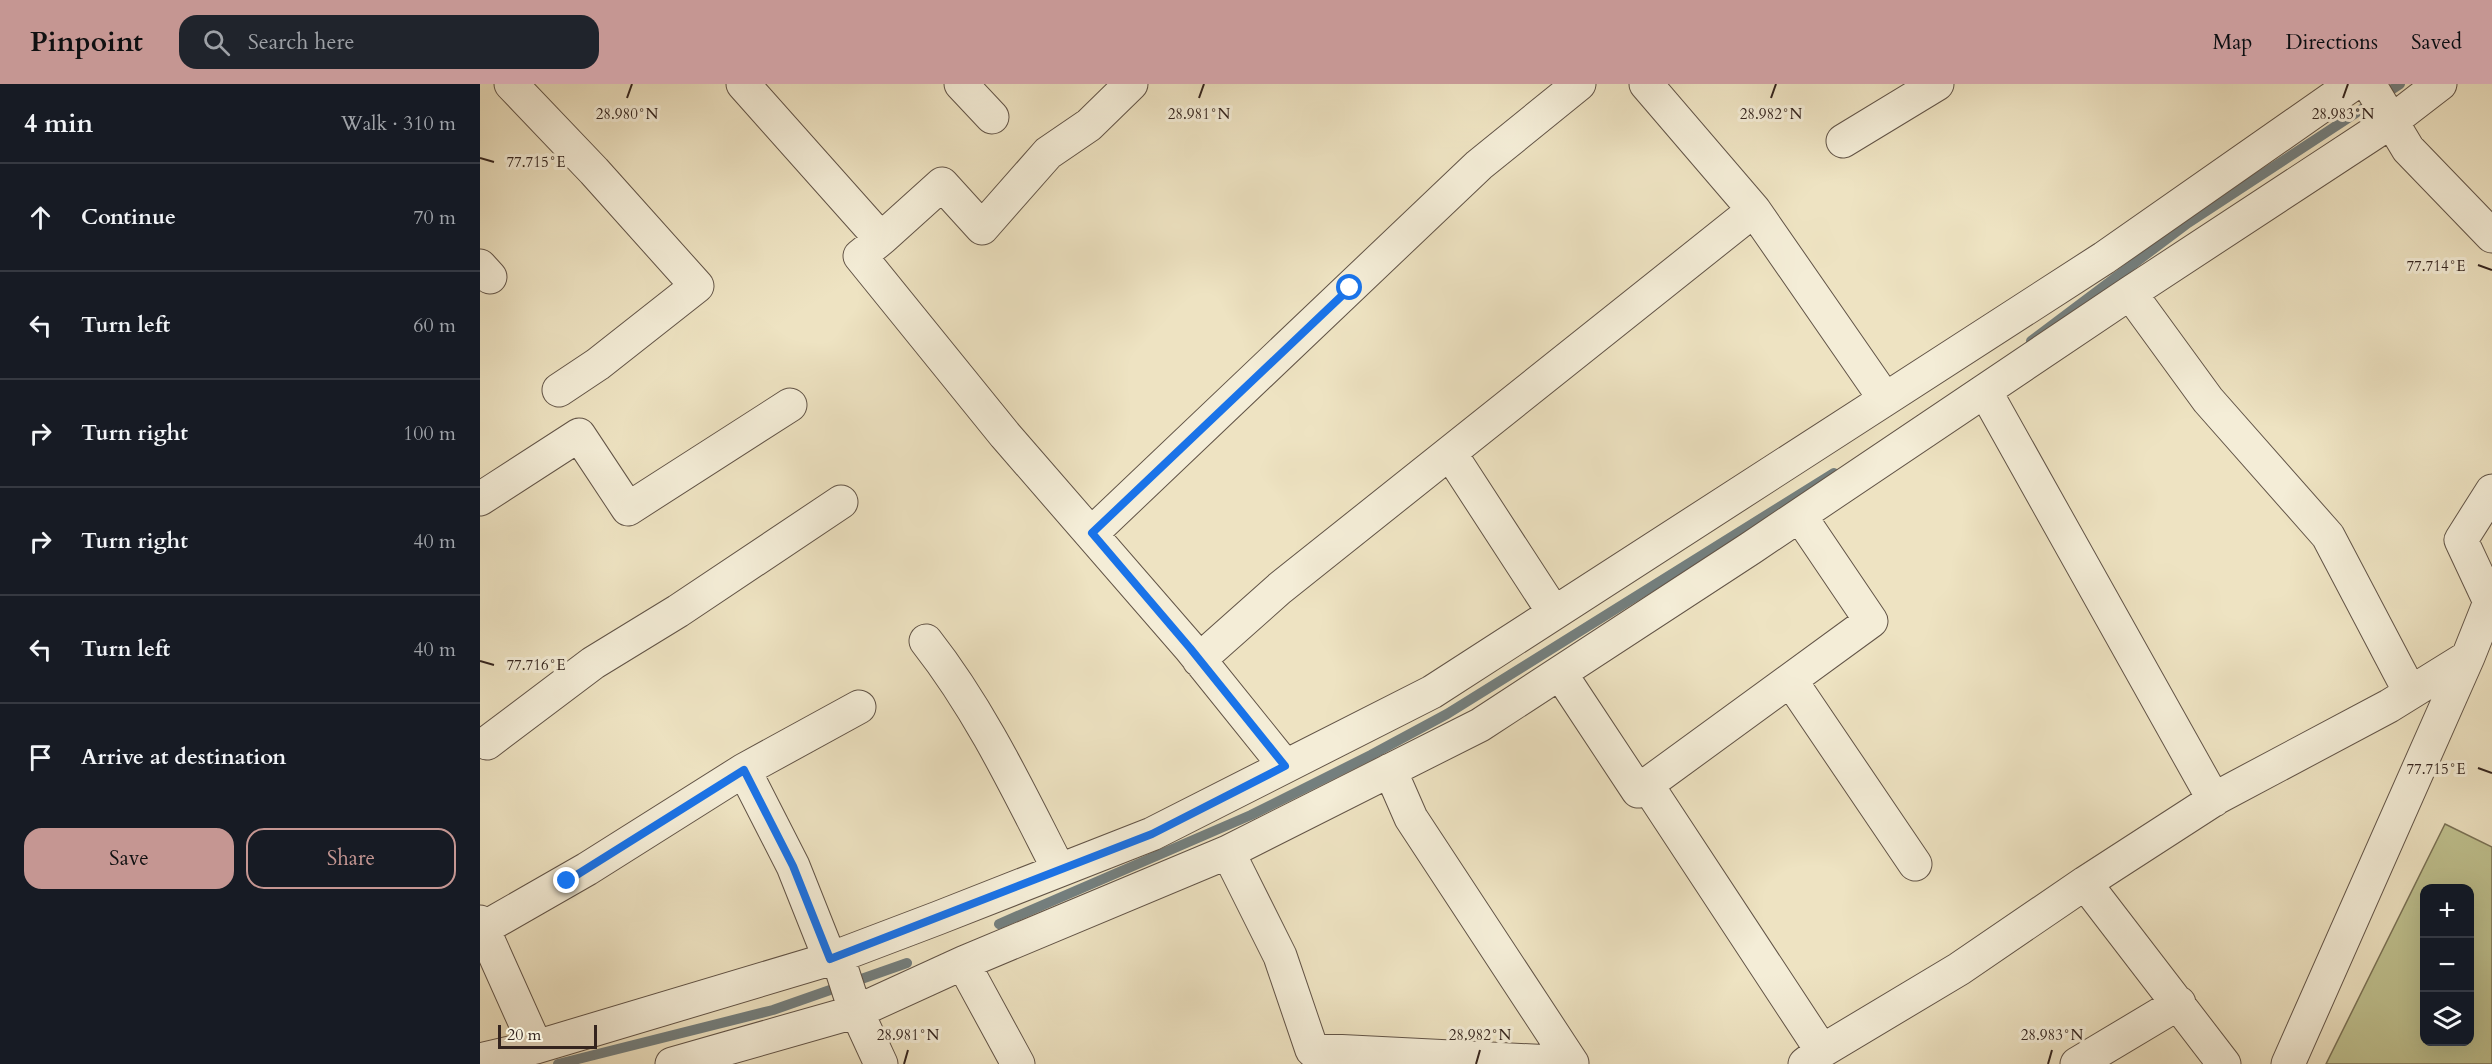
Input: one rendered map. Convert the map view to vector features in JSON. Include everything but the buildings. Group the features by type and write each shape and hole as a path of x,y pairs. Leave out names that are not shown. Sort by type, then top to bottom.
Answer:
{"street":[{"path":"511,84 594,171 697,286 598,364 559,390"},
{"path":"961,84 992,117"},
{"path":"1131,84 1089,125 1048,153 982,228 942,184 881,240 860,256 1005,435 1092,533 1285,766"},
{"path":"1092,533 1479,165 1580,84"},
{"path":"1646,84 1754,210 1885,399"},
{"path":"1843,141 1937,84"},
{"path":"480,1060 536,1047 835,958 1152,834 1432,692 2104,258 2364,84 2391,120 2408,149 2492,236"},
{"path":"672,1064 855,1006 1228,852 1480,725 1800,516 2391,120 2440,84"},
{"path":"755,89 881,240"},
{"path":"1199,660 1280,588 1754,210"},
{"path":"2130,293 2208,400 2328,536 2410,693"},
{"path":"1985,391 2214,800"},
{"path":"480,499 579,435 628,509 790,405"},
{"path":"1450,453 1554,613"},
{"path":"2288,1064 2468,657 2490,602 2461,540 2492,491"},
{"path":"482,742 592,663 678,610 842,501"},
{"path":"1638,791 1870,621 1800,516"},
{"path":"926,641 948,669 998,752 1059,870"},
{"path":"1638,791 1649,788 1813,1057 1959,969 2085,883 2214,800 2410,693 2468,657"},
{"path":"1560,673 1638,791"},
{"path":"1791,681 1915,864"},
{"path":"536,1047 482,925 587,869 744,770 859,707"},
{"path":"744,770 793,866 881,1064"},
{"path":"1228,852 1280,956 1311,1050 1572,1063 1411,818 1390,770"},
{"path":"2085,883 2224,1064"},
{"path":"963,963 1018,1064"},
{"path":"2076,1064 2179,1003"}],"green space":[{"path":"2445,824 2492,847 2492,1064 2326,1064"}],"waterway":[{"path":"2031,341 2188,223 2400,84"},
{"path":"999,924 1251,815 1447,714 1834,473"},
{"path":"558,1064 773,1010 907,963"}],"route":[{"path":"567,881 744,770 793,866 830,959 1152,834 1285,766 1190,648 1092,533 1350,288"}]}
